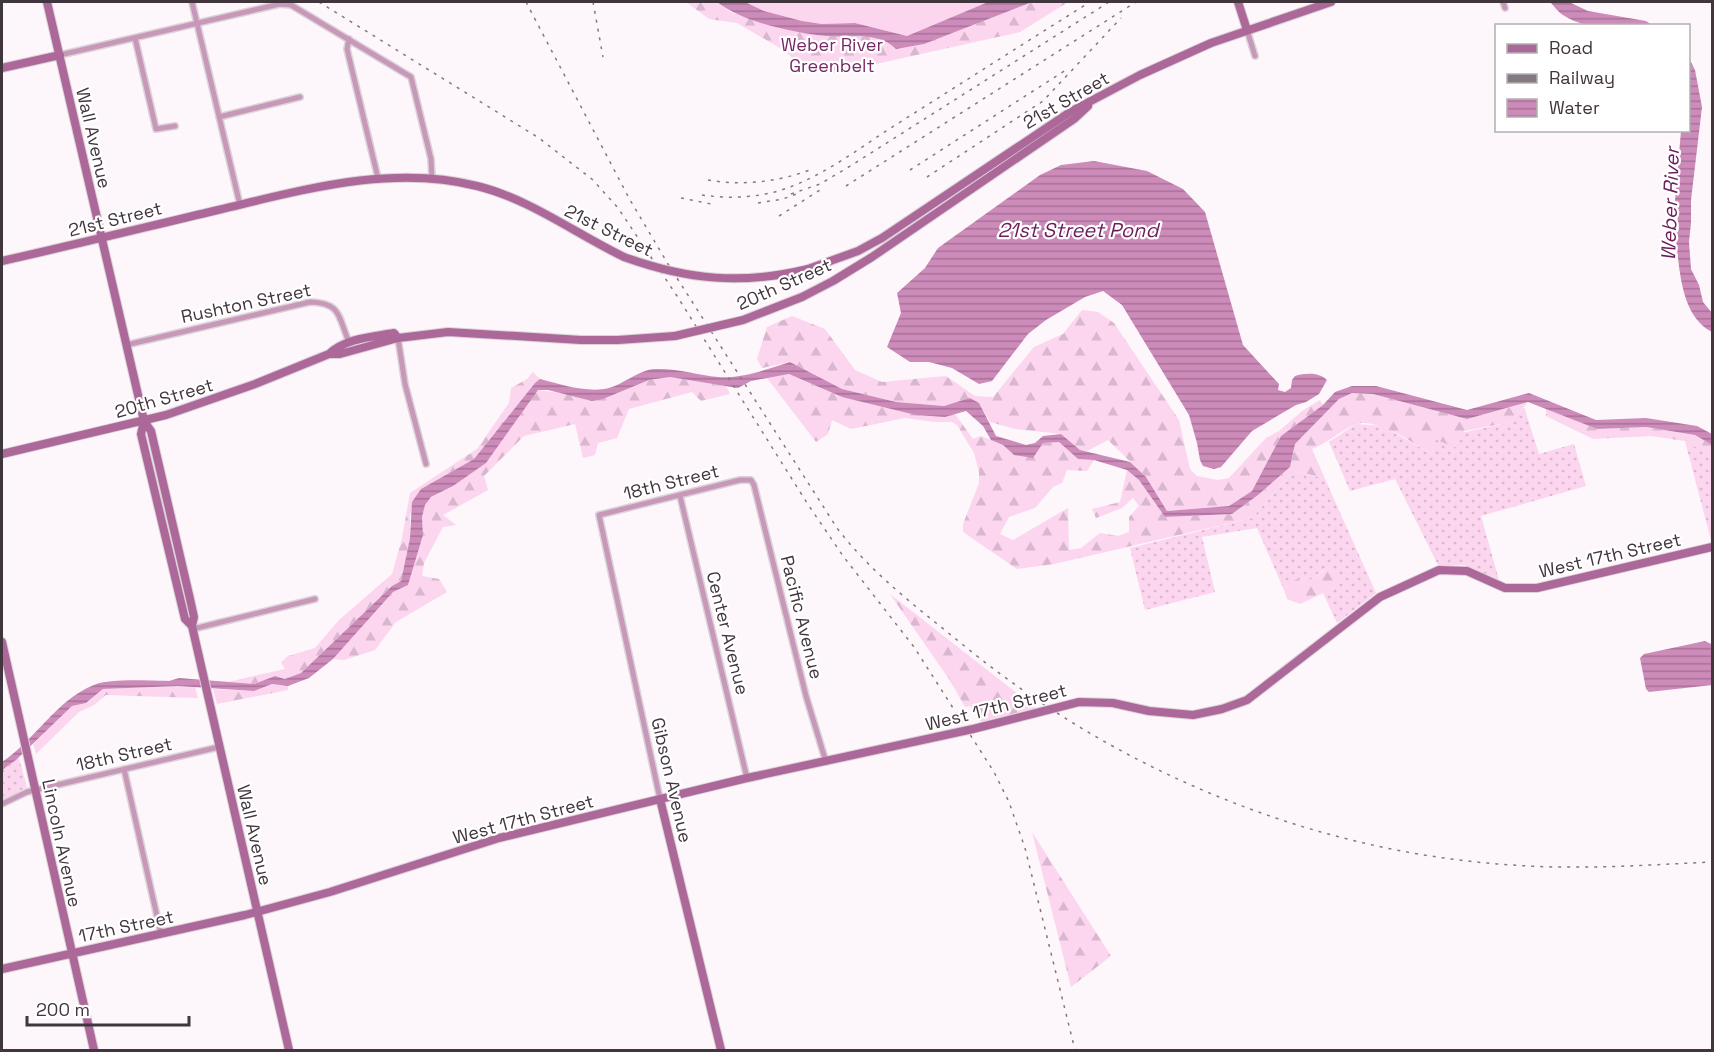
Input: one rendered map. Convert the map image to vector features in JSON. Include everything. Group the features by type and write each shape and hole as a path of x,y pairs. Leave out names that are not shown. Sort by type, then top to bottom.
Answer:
{"main road":[{"name":"Wall Avenue","path":"47,2 144,421 151,431 192,608 194,617 192,627 289,1050"},
{"path":"1238,2 1247,30"},
{"name":"21st Street","path":"2,261 240,205 355,181 378,178 432,178 464,183 502,194 624,257 671,273 718,279 766,278 808,269 850,254 882,237 1070,112 1172,59 1247,30 1331,2"},
{"path":"2,68 60,55"},
{"name":"20th Street","path":"329,354 340,354 398,338 448,332 618,340 675,336 742,320 802,297 833,281 1074,119 1093,101"},
{"name":"20th Street","path":"2,454 144,421 223,396 329,354 349,342 394,333 398,338"},
{"name":"West 17th Street","path":"256,910 330,892 499,838 1079,702 1113,703 1149,711 1193,715 1222,709 1247,700 1380,597 1439,570 1467,571 1505,588 1537,588 1713,547"},
{"name":"Lincoln Avenue","path":"2,642 94,1050"},
{"name":"Gibson Avenue","path":"660,799 721,1050"},
{"name":"17th Street","path":"2,969 161,934 256,910"}],"street":[{"path":"192,2 240,205"},
{"path":"60,55 280,4 291,5 411,77 431,159 432,178"},
{"path":"1247,30 1255,56"},
{"path":"135,38 156,129 175,126"},
{"path":"349,39 347,49 378,178"},
{"path":"219,117 300,97"},
{"name":"Rushton Street","path":"126,345 310,302 327,303 334,309 349,342"},
{"path":"398,338 405,384 426,464"},
{"name":"18th Street","path":"599,515 746,479 751,480"},
{"name":"Pacific Avenue","path":"751,480 796,657 826,762"},
{"name":"Center Avenue","path":"680,495 747,778"},
{"name":"Gibson Avenue","path":"599,515 660,799"},
{"path":"192,627 315,599"},
{"name":"18th Street","path":"2,804 36,790 219,747"},
{"path":"124,769 161,934"}],"green space":[{"name":"Weber River Greenbelt","path":"686,2 717,2 730,12 794,31 825,36 875,37 888,41 970,25 1032,2 1068,2 1020,32 831,74 801,66 785,51 737,23 709,19"},
{"name":"Weber River Greenbelt","path":"745,2 988,2 907,36 855,23 822,24 802,21 764,11"},
{"path":"1082,310 1098,312 1114,323 1179,420 1190,469 1197,476 1218,480 1229,478 1266,438 1320,400 1323,405 1281,436 1252,491 1229,506 1167,511 1146,477 1108,440 1087,451 1080,450 1061,434 1015,429 990,422 979,403 970,399 944,406 896,402 842,389 790,362 762,368 757,359 767,327 792,316 825,329 855,370 882,382 946,376 975,396 993,397 1034,347 1063,334"},
{"path":"533,372 540,379 474,459 421,489 410,515 410,538 401,581 392,586 301,673 285,679 275,676 254,684 228,682 285,669 281,662 288,656 315,648 339,620 392,574 402,538 410,493 477,449 509,403 511,388 527,379"},
{"path":"789,374 842,397 945,417 955,414 973,439 981,436 1003,445 1014,455 1043,443 1059,442 1078,459 1094,460 1087,471 1067,470 1062,483 1053,487 1035,508 1009,517 1000,534 1013,540 1068,508 1069,550 1081,548 1100,533 1118,536 1129,532 1129,517 1139,506 1133,498 1122,508 1096,518 1092,509 1120,502 1127,470 1139,480 1165,517 1232,514 1290,467 1295,444 1339,399 1352,393 1373,394 1467,419 1528,402 1511,422 1464,431 1457,448 1434,439 1432,454 1383,427 1362,423 1354,425 1312,449 1325,479 1302,472 1289,476 1252,518 1054,564 1017,569 963,532 963,524 979,483 979,472 974,453 957,425 952,422 905,418 851,429 832,420 828,434 816,442 767,378"},
{"path":"670,377 726,386 730,394 701,401 692,392 629,409 617,438 598,443 595,455 583,458 575,424 524,436 484,476 488,490 443,515 456,525 443,527 424,563 422,576 439,579 447,592 396,622 375,650 344,660 333,659 393,592 408,585 423,535 422,517 425,505 430,498 453,486 538,390 603,399 649,380"},
{"path":"1524,407 1539,454 1574,444 1586,486 1481,516 1499,580 1464,565 1438,565 1395,479 1350,491 1329,442 1356,424 1382,426 1432,454 1434,439 1511,422"},
{"path":"1546,409 1597,429 1646,427 1695,435 1712,445 1712,457 1685,441 1651,436 1593,439 1546,416"},
{"path":"1685,441 1712,445 1712,544"},
{"path":"1302,472 1325,479 1376,593 1337,623 1323,593 1336,587 1324,570 1310,580 1296,579 1284,590 1257,528 1202,537 1215,592 1145,610 1130,548 1252,518 1289,476"},
{"path":"1325,570 1337,573 1336,587 1300,604 1287,599 1284,590 1296,579 1310,580"},
{"path":"890,594 1036,708 981,722 970,706 965,707 951,682"},
{"path":"272,684 288,686 288,690 217,704 213,689 254,691"},
{"path":"195,687 198,698 106,695 94,705 79,712 36,754 33,744 72,706 87,703 103,689"},
{"path":"19,758 27,787 2,801 2,770"},
{"path":"1032,832 1111,956 1071,987"}],"water":[{"path":"717,2 745,2 764,11 802,21 822,24 855,23 907,36 988,2 1032,2 924,44 896,49 889,43 864,36 826,36 769,25 740,15"},
{"path":"1550,2 1569,2 1588,11 1646,21 1650,24 1584,24 1558,11"},
{"path":"1690,60 1695,70 1702,107 1691,200 1689,242 1691,269 1699,285 1703,302 1712,313 1712,332 1693,314 1683,288 1675,233 1679,229 1675,201 1681,132 1690,132"},
{"name":"21st Street Pond","path":"1094,161 1147,171 1183,189 1205,212 1243,345 1279,384 1278,390 1285,392 1291,388 1292,380 1299,375 1316,374 1327,380 1319,394 1252,431 1221,467 1214,469 1203,466 1189,415 1122,305 1103,291 1085,297 1046,320 1028,334 992,381 979,384 952,368 929,362 910,362 887,347 901,313 897,293 925,268 938,248 1040,175 1061,165"},
{"path":"790,362 842,389 896,402 944,406 970,398 979,403 996,436 1026,445 1035,443 1043,436 1061,434 1080,450 1130,462 1146,477 1167,511 1229,506 1252,491 1281,436 1323,405 1335,392 1352,386 1376,386 1467,410 1529,393 1596,420 1646,418 1697,426 1712,434 1712,445 1695,435 1646,427 1597,429 1528,402 1467,419 1373,394 1352,393 1339,399 1295,444 1290,467 1232,514 1165,517 1139,480 1127,470 1094,460 1078,459 1059,442 1043,443 1033,458 1014,455 1003,445 991,440 983,426 966,411 945,417 916,415 842,397 789,374 751,381 738,388 670,377 649,380 603,399 592,401 548,390 538,390 486,463 453,486 431,497 425,505 422,517 423,535 408,585 393,592 333,659 309,678 288,686 272,684 254,691 178,686 103,689 86,703 72,706 16,760 2,770 2,762 25,743 57,710 68,700 94,685 110,681 169,681 179,678 254,684 275,676 285,679 301,673 392,586 401,581 410,538 412,502 421,489 474,459 540,379 596,390 610,388 648,370 671,370 727,377 754,373"},
{"path":"1705,641 1711,644 1712,685 1649,692 1646,689 1640,658 1644,654"}],"railway":[{"path":"319,2 539,138 593,180 618,208 677,296 807,503 843,556 914,647 994,772 1009,802 1025,848 1075,1050"},
{"path":"526,2 630,200 668,264 837,528 896,590 1022,689 1085,730 1151,766 1220,797 1291,823 1363,843 1437,857 1512,865 1562,867 1712,862"},
{"path":"593,2 603,57"},
{"path":"702,195 756,196 802,182 844,159 1090,2"},
{"path":"791,194 820,184 852,165 1109,2"},
{"path":"846,186 1136,2"},
{"path":"927,177 1043,101 1121,18"},
{"path":"910,170 1069,68"},
{"path":"708,180 734,183 759,182 810,170"},
{"path":"779,216 820,190"},
{"path":"758,203 783,199 799,193"},
{"path":"681,198 711,204"}],"water label":[{"name":"Weber River","path":"1670,204"}]}
